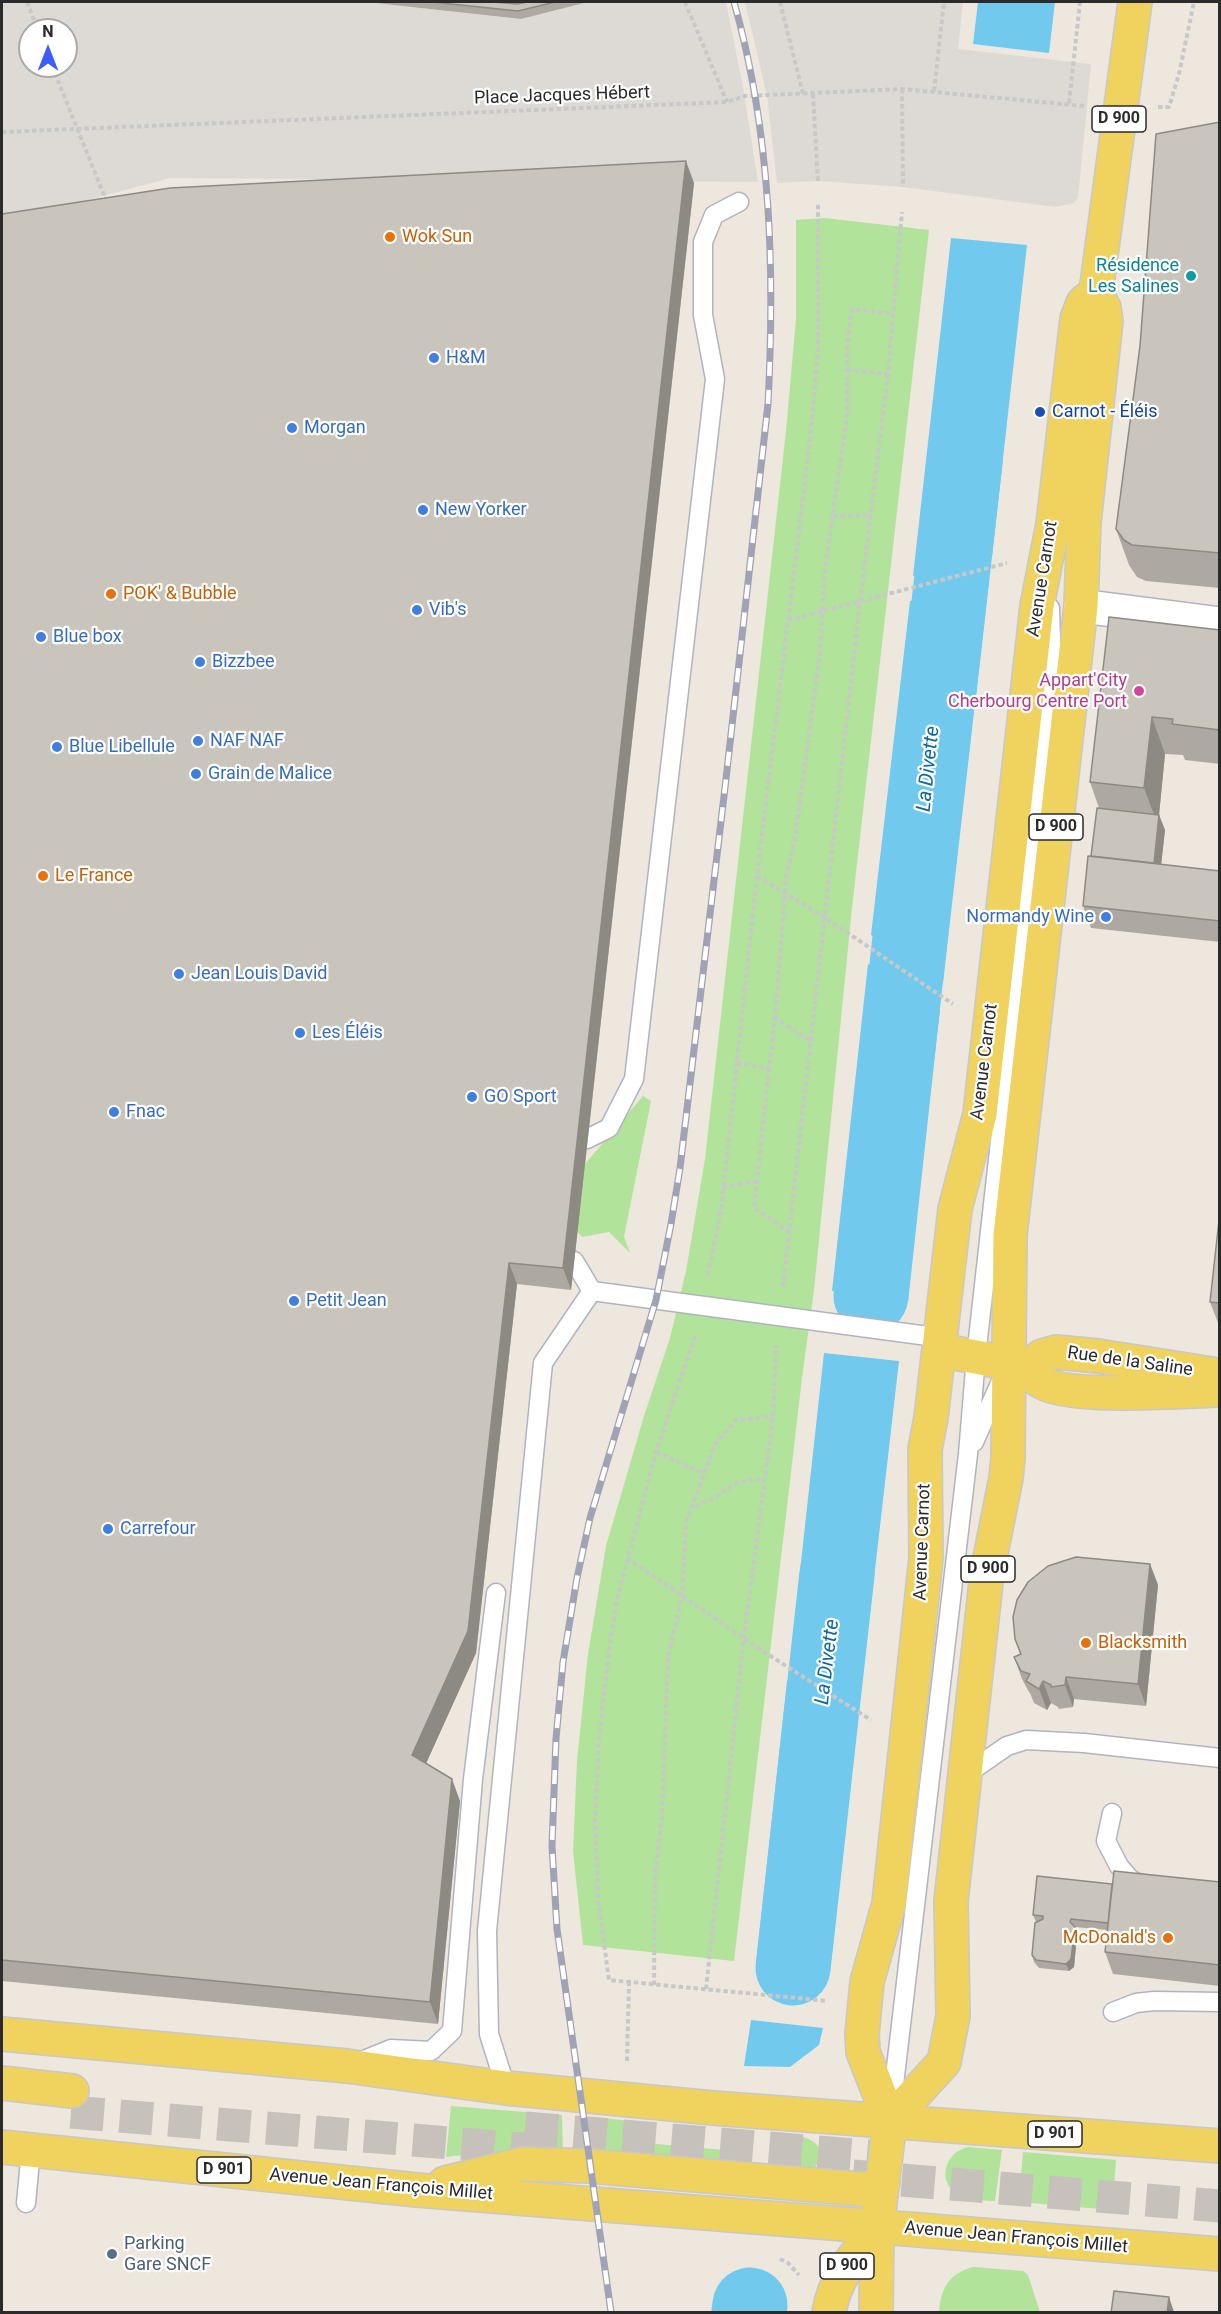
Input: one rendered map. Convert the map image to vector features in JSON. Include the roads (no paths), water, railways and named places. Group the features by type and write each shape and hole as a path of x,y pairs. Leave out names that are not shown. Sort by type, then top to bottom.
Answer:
{"main road":[{"name":"Avenue Carnot","path":"890,2121 863,2052 862,2034 867,1982 889,1903 926,1558 929,1340 955,1209 980,1114 1037,606 1048,548 1077,319 1083,303 1096,292 1135,2"},
{"name":"D 900","path":"876,2313 878,2227 890,2121 944,2062 953,2016 951,1901 987,1573 1006,1478 1018,1366 1010,1235 1081,606 1084,522 1106,321 1104,308 1096,292"},
{"path":"929,1340 976,1357 1018,1366"},
{"name":"Rue de la Saline","path":"1018,1366 1056,1352 1220,1375"},
{"name":"Rue de la Saline","path":"1018,1366 1040,1382 1065,1389 1107,1393 1220,1390"},
{"name":"D 901","path":"2,2034 347,2066 506,2088 713,2108 1220,2146"},
{"path":"2,2083 71,2102 2,2106"},
{"name":"Avenue Jean François Millet","path":"16,2149 417,2190 1220,2254"},
{"path":"417,2190 522,2164 589,2166 861,2189 879,2187 883,2183"},
{"name":"D 900","path":"829,2313 832,2296 844,2270 878,2227"}],"street":[{"path":"1081,606 1220,624"}],"lane":[{"path":"587,1139 609,1128 634,1079 715,379 703,315 701,271 703,242 714,215 739,202"},
{"path":"890,2121 969,1454 976,1357 1052,675 1048,548"},
{"path":"574,1261 592,1291"},
{"path":"592,1291 806,1320 929,1340"},
{"path":"506,2088 489,2034 487,1931 543,1363 592,1291"},
{"path":"969,1454 1018,1366"},
{"path":"347,2066 391,2049 431,2051 452,2031 473,1779 496,1593"},
{"path":"965,1775 1008,1746 1026,1740 1084,1743 1220,1758"},
{"path":"1112,1813 1106,1841 1119,1866 1131,1880 1143,1885 1165,1888"},
{"path":"1113,2012 1136,2003 1154,2001 1220,2002"},
{"path":"16,2149 26,2203"}],"water":[{"path":"978,2 1055,2 1049,53 973,44"},
{"path":"951,238 1027,245 992,556 913,576"},
{"path":"989,581 943,983 871,935 910,601"},
{"path":"868,964 940,1010 906,1301 832,1291"},
{"path":"824,1353 899,1361 860,1700 791,1653"},
{"path":"787,1681 857,1726 830,1971 756,1964"},
{"path":"751,2020 823,2028 819,2045 790,2067 744,2066"}],"waterway":[{"name":"La Divette","path":"939,691 965,462"},
{"name":"La Divette","path":"871,1296 919,855"},
{"name":"La Divette","path":"793,1968 837,1574"},
{"name":"La Divette","path":"749,2312 750,2305"}],"tunnel":[{"path":"71,2112 560,2152"},
{"path":"525,2128 892,2158"},
{"path":"853,2176 1220,2206"}],"railway":[{"path":"611,2312 557,1929 552,1846 556,1739 563,1662 590,1518 656,1300 680,1168 768,404 771,303 768,201 756,101 734,2"}],"place":[{"name":"Wok Sun","path":"390,237"},
{"name":"Résidence Les Salines","path":"1191,276"},
{"name":"H&M","path":"434,358"},
{"name":"Carnot - Éléis","path":"1040,412"},
{"name":"Morgan","path":"292,428"},
{"name":"New Yorker","path":"423,510"},
{"name":"POK' & Bubble","path":"111,594"},
{"name":"Vib's","path":"417,610"},
{"name":"Blue box","path":"41,637"},
{"name":"Bizzbee","path":"200,662"},
{"name":"Appart'City Cherbourg Centre Port","path":"1139,691"},
{"name":"NAF NAF","path":"198,741"},
{"name":"Blue Libellule","path":"57,747"},
{"name":"Grain de Malice","path":"196,774"},
{"name":"Le France","path":"43,876"},
{"name":"Normandy Wine","path":"1106,917"},
{"name":"Jean Louis David","path":"179,974"},
{"name":"Les Éléis","path":"300,1033"},
{"name":"GO Sport","path":"472,1097"},
{"name":"Fnac","path":"114,1112"},
{"name":"Petit Jean","path":"294,1301"},
{"name":"Carrefour","path":"108,1529"},
{"name":"Blacksmith","path":"1086,1643"},
{"name":"McDonald's","path":"1168,1938"},
{"name":"Parking Gare SNCF","path":"112,2254"}]}
